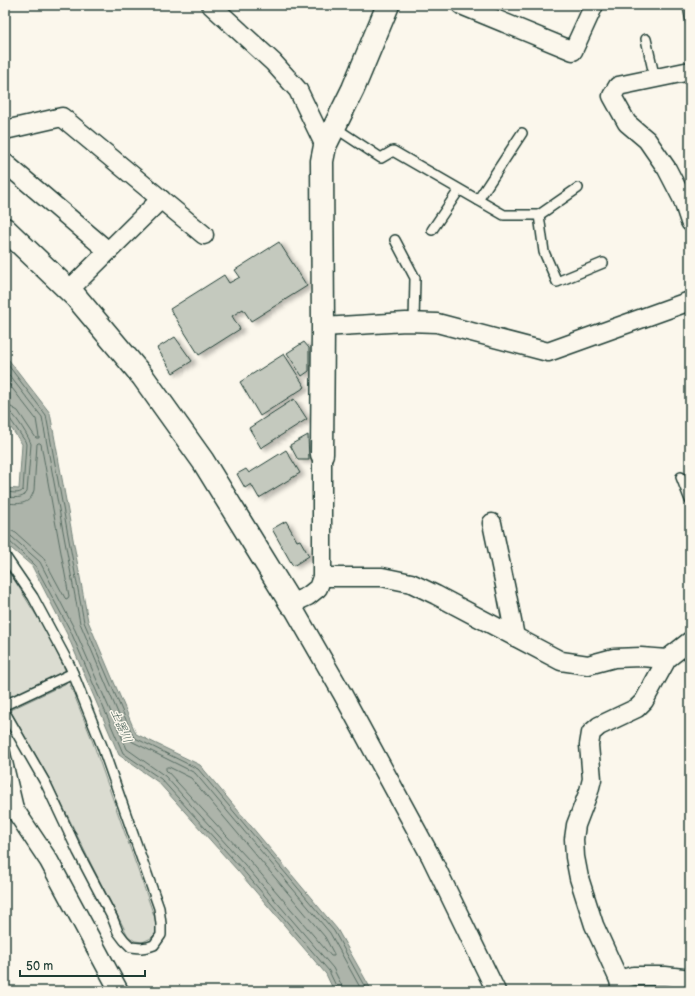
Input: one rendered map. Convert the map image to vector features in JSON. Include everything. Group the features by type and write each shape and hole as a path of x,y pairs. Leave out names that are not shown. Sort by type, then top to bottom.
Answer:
{"street":[{"path":"211,5 273,62 298,90 325,146"},
{"path":"291,604 308,596 318,588 322,577 322,161 325,146 353,89 388,5"},
{"path":"461,5 496,12 573,52 594,5"},
{"path":"690,71 618,86 612,96 627,123 647,140 667,169 682,198 690,222"},
{"path":"5,130 62,116 204,235"},
{"path":"5,163 108,251"},
{"path":"69,290 161,199"},
{"path":"5,229 76,297 143,377 204,461 291,604 342,693 431,857 496,991"},
{"path":"322,327 406,322 437,323 548,352 690,301"},
{"path":"492,523 515,637"},
{"path":"322,577 382,577 411,583 561,661 588,665 614,658 641,657 667,659"},
{"path":"690,641 667,659 644,701 637,708 599,726 591,733 589,745 592,779 589,792 576,825 574,838 575,856 579,878 594,926 620,985 633,976 665,976 683,978 690,987"},
{"path":"5,795 49,861 119,991"}],"lane":[{"path":"646,39 655,79"},
{"path":"334,127 381,158 393,151 504,215 539,214 578,188"},
{"path":"478,200 522,133"},
{"path":"432,230 459,190"},
{"path":"539,214 544,252 557,282 603,263"},
{"path":"395,240 415,278 414,322"},
{"path":"680,477 690,500"},
{"path":"5,556 33,597 73,673 102,746 159,908 161,935 154,945 141,948 131,946 118,932 46,784 8,716 5,715"},
{"path":"5,705 73,673"},
{"path":"5,751 22,821"}],"shaded area":[{"path":"5,567 49,636 66,672 5,700"},
{"path":"69,682 91,737 157,924 156,933 151,938 143,942 135,941 128,936 50,780 10,710"}],"water":[{"name":"土器川","path":"5,355 50,413 88,621 136,734 200,765 337,929 372,991 334,991 326,974 238,871 158,782 119,755 67,634 32,566 5,543 5,488 19,489 22,444 5,419"}],"building":[{"path":"682,5 690,5 690,32 688,33"},
{"path":"279,242 307,286 251,321 243,309 232,316 240,329 199,355 170,309 224,275 229,283 240,277 235,270"},
{"path":"175,337 192,361 173,373 157,348"},
{"path":"304,342 309,348 309,371 302,376 287,353"},
{"path":"284,354 305,387 260,416 240,382"},
{"path":"294,399 307,419 261,448 249,428"},
{"path":"308,435 309,460 298,460 290,445"},
{"path":"286,450 300,473 259,498 251,484 245,488 237,474 246,469 249,473"},
{"path":"286,521 297,541 300,540 309,556 293,566 272,529"}]}
